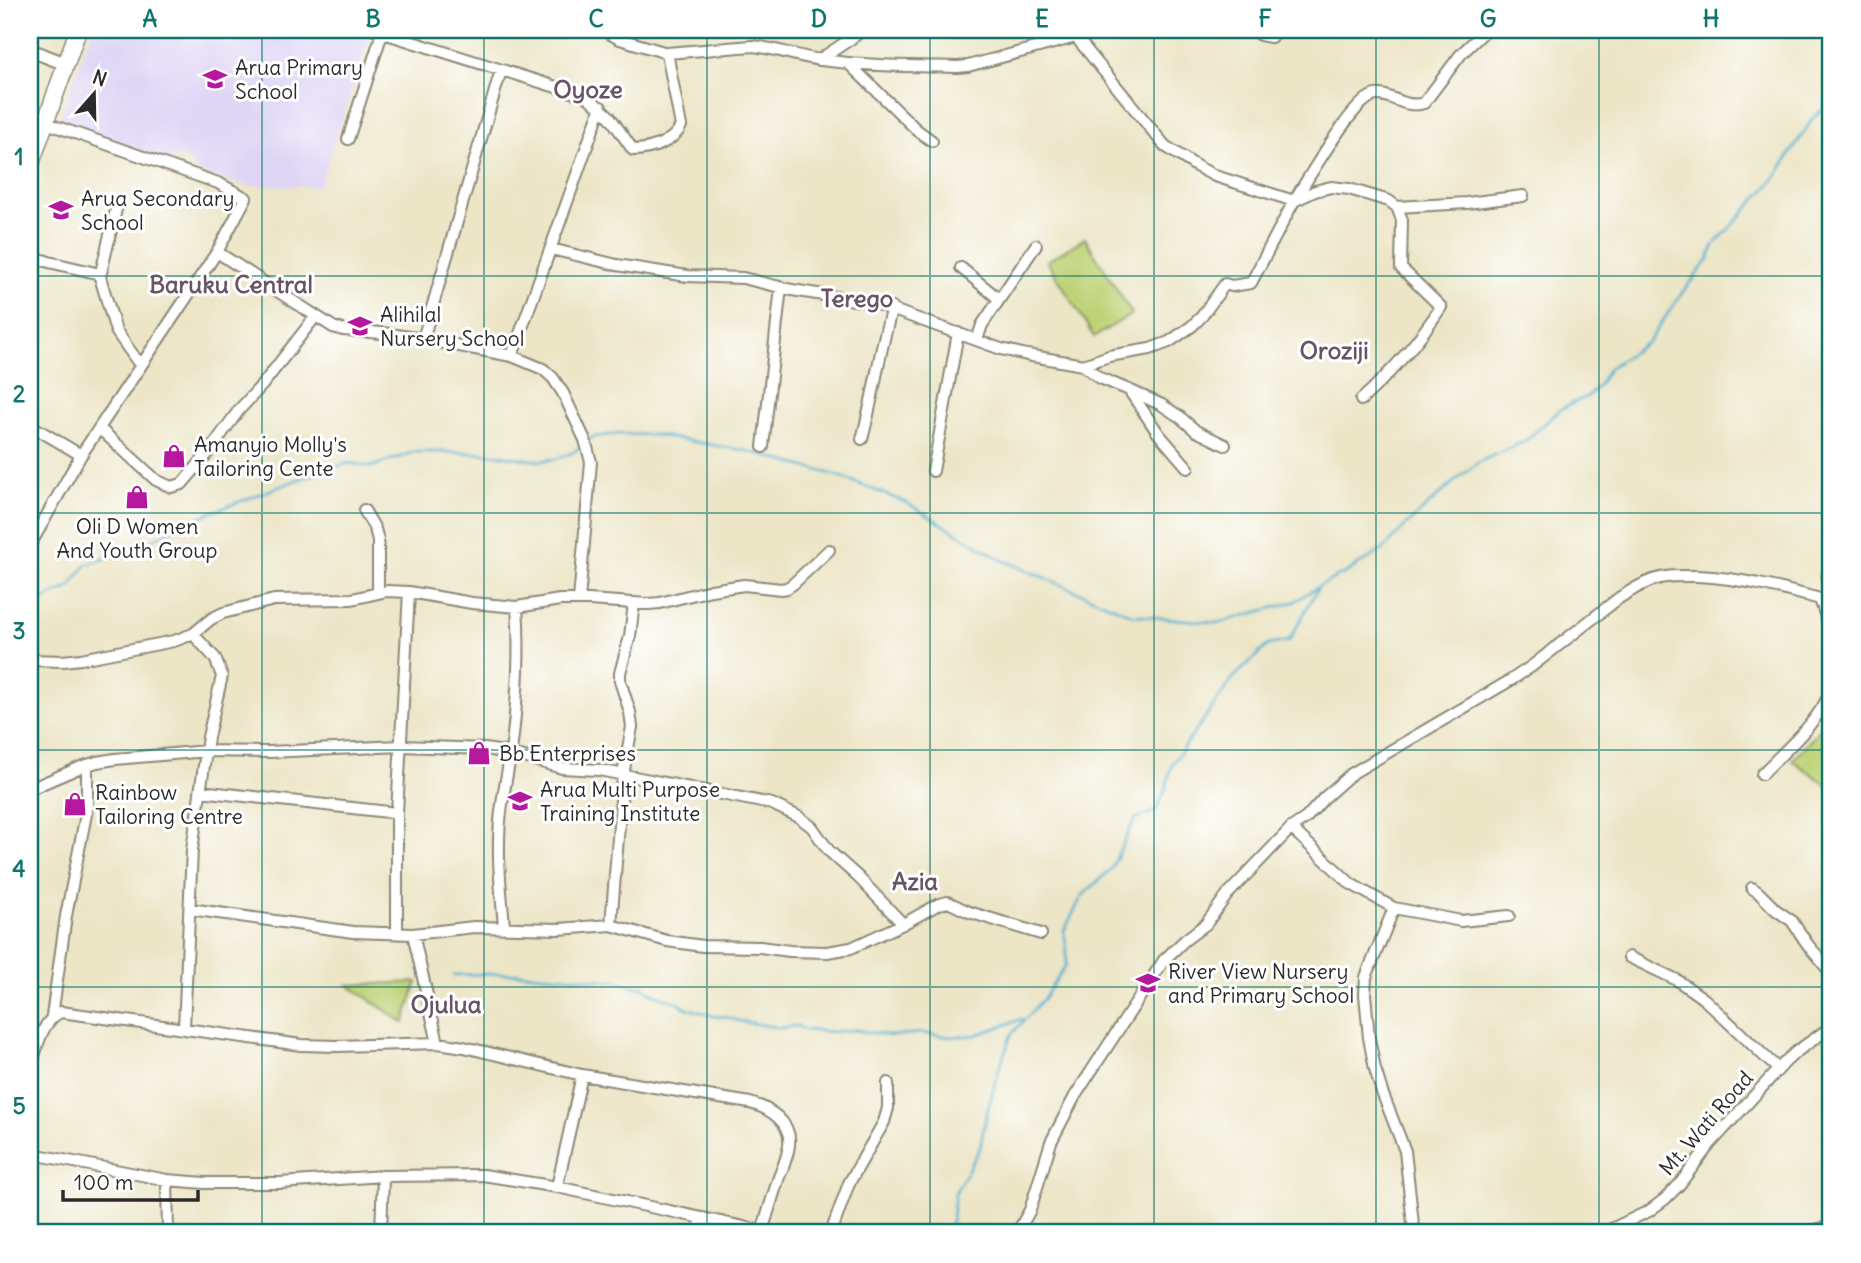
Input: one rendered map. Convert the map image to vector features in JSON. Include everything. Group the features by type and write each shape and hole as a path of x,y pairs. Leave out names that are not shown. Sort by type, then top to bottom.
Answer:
{"main road":[{"path":"30,166 78,30"}],"street":[{"path":"603,30 620,39 667,53 752,46 819,60 891,66 968,66 1076,37 1087,30"},
{"path":"819,60 862,30"},
{"path":"1253,30 1271,37"},
{"path":"1083,365 1169,342 1202,316 1225,284 1233,286 1251,283 1294,201 1360,104 1374,95 1407,105 1424,103 1461,54 1486,30"},
{"path":"348,139 379,31 588,97 610,117 633,150 642,150 665,142 680,131 681,121 667,53"},
{"path":"1076,37 1165,146 1196,166 1215,176 1294,201 1331,187 1349,189 1389,201 1397,207 1402,220 1401,268 1441,307 1408,353 1362,400"},
{"path":"30,50 66,64"},
{"path":"848,63 917,130 932,141"},
{"path":"423,339 501,70"},
{"path":"512,356 601,107"},
{"path":"30,545 81,455 217,252 246,198 218,183 46,122"},
{"path":"1397,207 1467,203 1523,196"},
{"path":"118,201 100,277 116,331 140,365"},
{"path":"977,340 982,325 1037,245"},
{"path":"551,249 617,265 687,276 743,278 892,308 957,334 1027,355 1083,365 1100,378 1162,405 1196,431 1225,445"},
{"path":"217,252 333,327 423,339 512,356 543,369 553,378 563,393 589,451 591,462 579,600"},
{"path":"30,256 96,273 100,277"},
{"path":"961,268 999,299"},
{"path":"763,447 781,287"},
{"path":"862,439 892,308"},
{"path":"99,428 156,480 171,487 182,484 315,317"},
{"path":"933,471 957,334"},
{"path":"1129,390 1158,433 1188,468"},
{"path":"30,425 81,455"},
{"path":"364,510 377,534 378,592"},
{"path":"30,660 81,659 174,641 193,634 223,613 274,600 352,599 378,592 409,592 472,603 517,607 548,601 579,600 660,603 744,585 787,589 829,550"},
{"path":"1831,561 1827,578 1831,632"},
{"path":"1017,1233 1030,1210 1051,1142 1075,1096 1164,960 1206,924 1227,895 1291,828 1306,818 1360,767 1511,680 1619,598 1654,580 1675,576 1745,580 1827,601"},
{"path":"397,932 397,813 409,592"},
{"path":"611,925 623,775 632,727 620,673 630,636 634,603"},
{"path":"504,927 499,842 518,687 517,607"},
{"path":"184,1028 192,850 211,719 222,676 215,658 193,634"},
{"path":"1762,774 1814,720 1831,691"},
{"path":"30,789 87,765 115,759 207,751 269,752 401,746 510,752 562,768 599,770 772,804 799,817 812,827 829,851 903,924"},
{"path":"30,1071 46,1024 52,1016 66,916 87,809 87,765"},
{"path":"200,791 397,813"},
{"path":"1291,828 1351,884 1394,908 1461,921 1509,916"},
{"path":"1752,888 1776,911 1792,921 1831,973"},
{"path":"190,909 353,932 413,934 474,927 559,929 611,925 667,942 827,952 851,948 888,933 939,904 948,902 969,912 1041,934"},
{"path":"1394,908 1366,977 1365,994 1375,1069 1405,1151 1414,1233"},
{"path":"413,934 438,1043"},
{"path":"1629,957 1677,980 1704,999 1778,1069"},
{"path":"30,1156 43,1156 167,1180 205,1183 280,1183 383,1176 483,1175 557,1187 767,1232 789,1146 786,1129 780,1119 761,1106 582,1075 464,1047 438,1043 310,1046 67,1012 52,1016"},
{"name":"Mt. Wati Road","path":"1602,1233 1639,1216 1665,1199 1710,1144 1778,1069 1796,1052 1831,1027"},
{"path":"557,1187 582,1075"},
{"path":"831,1233 849,1183 884,1122 888,1108 888,1083"},
{"path":"381,1233 383,1176"},
{"path":"167,1180 168,1233"},
{"path":"696,1233 703,1218"},
{"path":"1802,1233 1831,1226"}],"shaded area":[{"name":"Arua Primary School","path":"92,30 344,30 369,39 320,186 244,186 194,170 193,162 183,157 168,160 59,120"}],"green space":[{"path":"1085,238 1132,314 1094,337 1047,261"},
{"path":"1831,717 1831,788 1792,760"},
{"path":"417,982 404,1023 348,985"}],"waterway":[{"path":"947,1233 955,1193 980,1148 998,1072 1011,1035 1044,998 1066,965 1064,931 1082,896 1111,869 1135,819 1156,811 1172,764 1234,677 1268,645 1289,641 1319,586 1384,549 1456,480 1479,462 1525,441 1561,409 1588,396 1609,368 1649,341 1709,259 1714,245 1773,181 1813,118 1831,102"},
{"path":"588,441 593,437 617,434 655,435 747,451 839,476 907,503 1002,560 1133,615 1218,623 1294,602 1316,588"},
{"path":"30,606 70,587 86,565 135,548 194,519 349,463 371,467 414,452 493,454 539,461 572,453 583,445"},
{"path":"453,975 519,973 617,981 644,987 684,1007 717,1017 781,1028 797,1026 805,1030 856,1030 891,1036 922,1033 951,1037 976,1035 1022,1019"}],"place":[{"name":"Arua Primary School","path":"215,79"},
{"name":"Arua Secondary School","path":"61,210"},
{"name":"Alihilal Nursery School","path":"360,326"},
{"name":"Amanyio Molly's Tailoring Cente","path":"174,456"},
{"name":"Oli D Women And Youth Group","path":"137,497"},
{"name":"Bb Enterprises","path":"479,753"},
{"name":"Arua Multi Purpose Training Institute","path":"520,801"},
{"name":"Rainbow Tailoring Centre","path":"75,804"},
{"name":"River View Nursery and Primary School","path":"1148,983"}],"district":[{"name":"Oyoze","path":"588,89"},
{"name":"Baruku Central","path":"231,284"},
{"name":"Terego","path":"857,298"},
{"name":"Oroziji","path":"1334,350"},
{"name":"Azia","path":"915,881"},
{"name":"Ojulua","path":"446,1004"}]}
